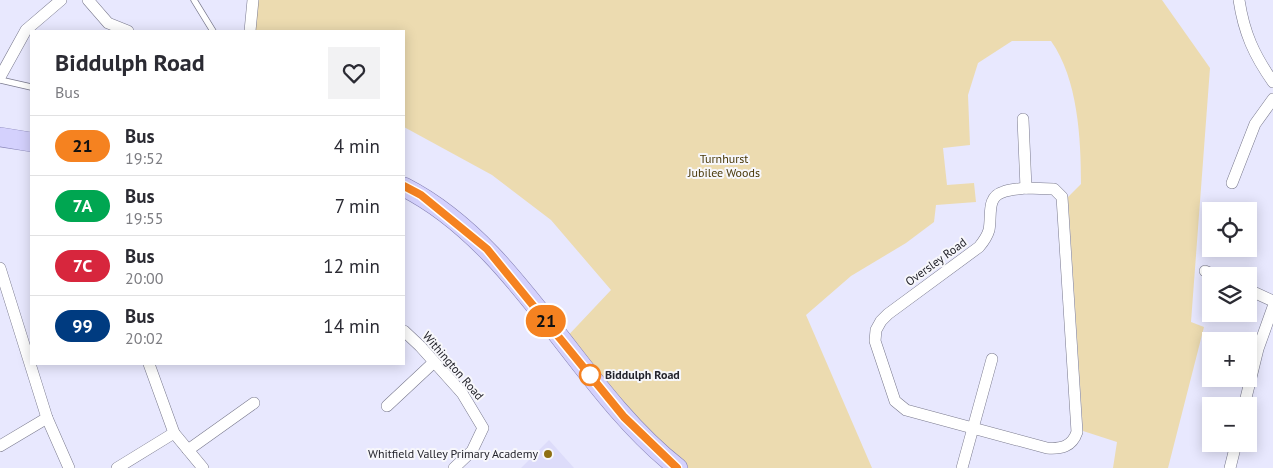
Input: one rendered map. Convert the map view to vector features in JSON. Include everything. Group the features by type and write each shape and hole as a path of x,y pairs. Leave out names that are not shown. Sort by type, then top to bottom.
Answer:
{"main road":[{"path":"0,136 30,142"},
{"path":"405,187 421,195 487,249 624,417 678,468"}],"street":[{"path":"0,78 26,30 61,0"},
{"path":"88,0 108,22 126,30"},
{"path":"250,30 253,0"},
{"path":"1239,0 1243,23 1256,58 1273,82"},
{"path":"1232,182 1255,124 1273,99"},
{"path":"1023,119 1026,188"},
{"name":"Oversley Road","path":"1026,188 1054,189 1062,198 1077,432 1068,446 1058,449 974,430 906,410 895,401 875,341 876,330 888,314 979,247 986,238 990,228 990,208 996,196 1002,192 1026,188"},
{"path":"0,268 30,364"},
{"path":"1257,294 1273,301"},
{"path":"1246,397 1258,349 1273,307"},
{"name":"Withington Road","path":"405,333 420,346 433,363 462,393 483,428 472,451 454,468"},
{"path":"962,468 992,359"},
{"path":"387,406 433,363"},
{"path":"30,365 47,418 69,468"},
{"path":"149,365 159,397 174,434 203,468"},
{"path":"188,450 254,404"},
{"path":"0,446 47,418"},
{"path":"117,468 174,434"},
{"path":"1230,468 1234,452"}],"lane":[{"path":"194,0 211,30"},
{"path":"0,78 30,87"}],"shaded area":[{"name":"Whitfield Valley Primary Academy","path":"549,440 574,468 521,468"}],"green space":[{"name":"Turnhurst Jubilee Woods","path":"253,0 1162,0 1210,68 1191,322 1204,327 1168,468 1113,468 1117,442 1083,431 1068,197 1081,184 1079,129 1067,73 1051,41 1012,41 978,63 968,95 970,145 943,148 947,185 974,183 976,202 936,205 934,222 906,243 851,276 806,315 872,468 678,468 562,342 611,290 551,220 492,175 405,128 405,30 251,30"}],"bus line":[{"name":"21","path":"405,187 421,195 487,249 624,417 677,468"}],"place":[{"name":"Biddulph Road","path":"590,375"},
{"name":"Whitfield Valley Primary Academy","path":"548,454"}]}
